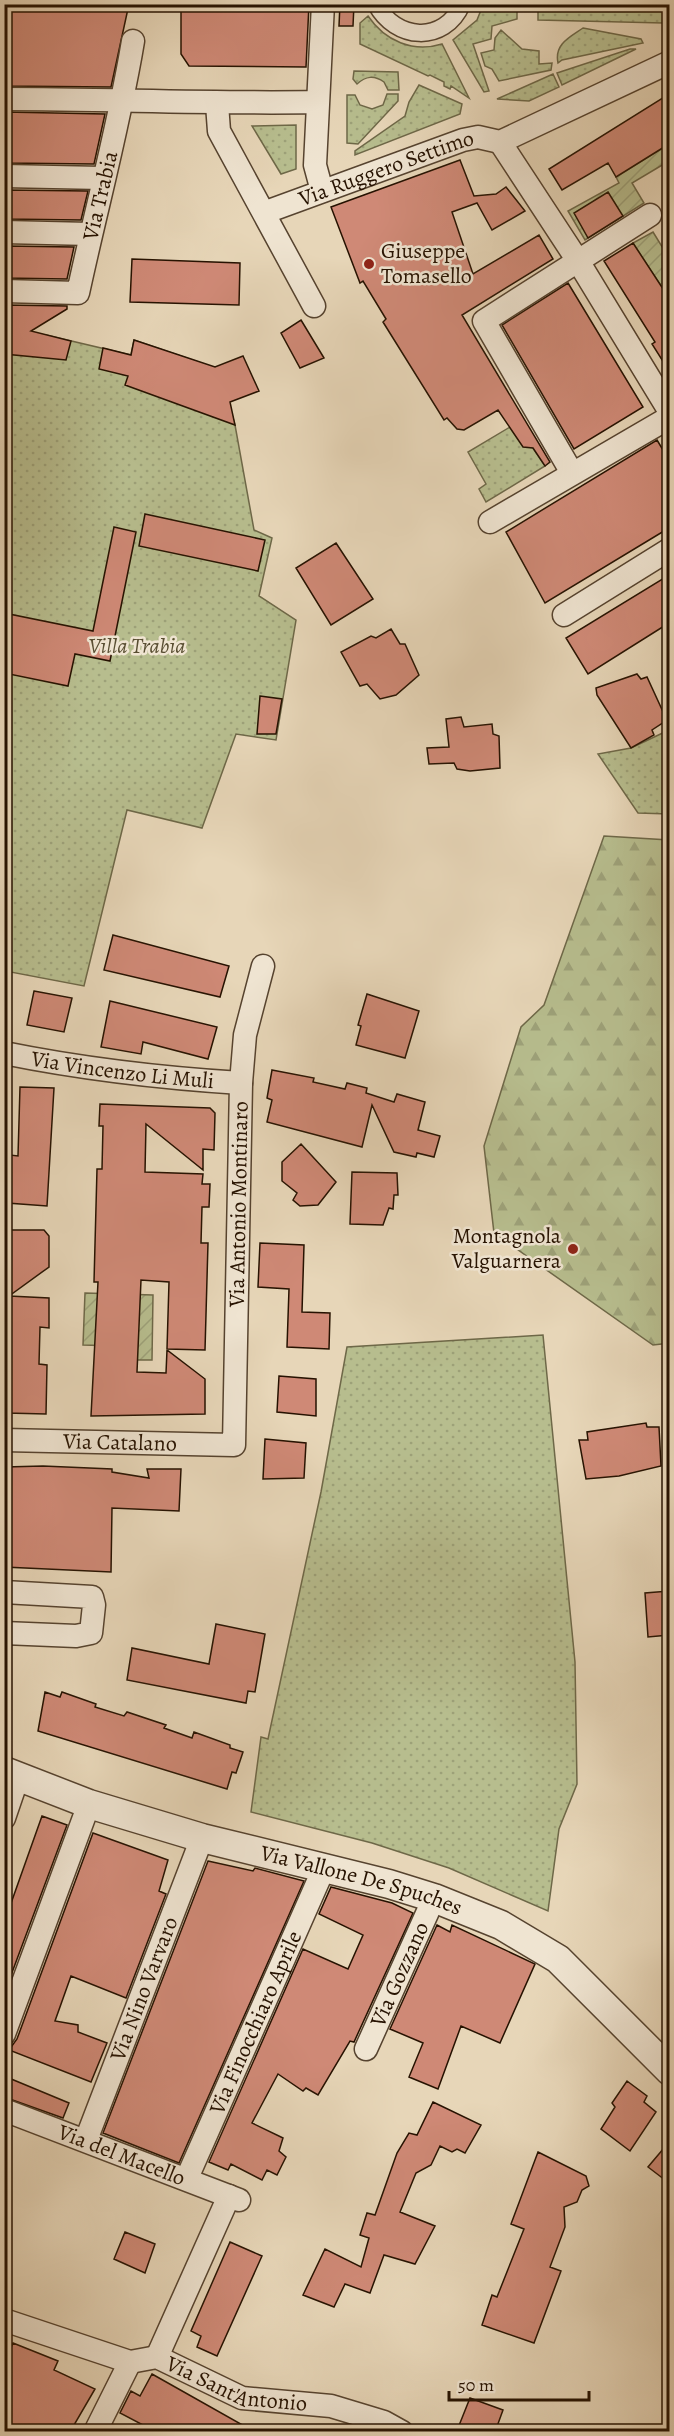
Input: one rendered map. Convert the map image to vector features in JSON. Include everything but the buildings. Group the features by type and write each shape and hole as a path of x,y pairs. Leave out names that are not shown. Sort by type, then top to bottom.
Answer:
{"street":[{"path":"322,191 315,165 323,4"},
{"path":"376,4 393,26 407,32 422,34 449,23 462,4"},
{"name":"Via Trabia","path":"4,291 78,293 102,178 124,99 133,41"},
{"name":"Via Ruggero Settimo","path":"266,212 463,140 478,137 500,142 669,62"},
{"path":"4,99 124,99 217,104 317,102"},
{"path":"217,104 219,131 266,212 314,306"},
{"path":"500,142 578,261 669,412"},
{"path":"4,176 102,178"},
{"path":"572,473 484,321 650,214"},
{"path":"4,232 90,234"},
{"path":"489,522 669,417"},
{"path":"564,615 669,549"},
{"name":"Via Antonio Montinaro","path":"234,1445 241,1083 245,1035 263,966"},
{"name":"Via Vincenzo Li Muli","path":"4,1053 113,1072 241,1083"},
{"name":"Via Catalano","path":"4,1440 234,1445"},
{"path":"4,1592 92,1597 94,1605 91,1633 50,1636 4,1633"},
{"path":"4,1818 11,1774"},
{"name":"Via Vallone De Spuches","path":"11,1774 89,1804 202,1838 434,1898 501,1925 558,1959 669,2071"},
{"path":"4,2034 89,1804"},
{"name":"Via Nino Varvaro","path":"86,2140 202,1838"},
{"name":"Via Finocchiaro Aprile","path":"187,2178 324,1868"},
{"name":"Via Gozzano","path":"366,2049 434,1898"},
{"name":"Via del Macello","path":"4,2110 187,2178 234,2198 157,2357"},
{"name":"Via Sant'Antonio","path":"6,2326 130,2362 157,2357 242,2398 331,2406 384,2421 402,2432"},
{"path":"94,2432 130,2362"}],"green space":[{"path":"483,5 517,6 517,19 492,26 491,39 473,44 489,91 484,92 453,40 477,20"},
{"path":"538,6 667,9 667,16 663,16 663,23 538,20"},
{"path":"368,16 383,32 400,43 421,47 442,44 469,98 451,86 450,89 444,86 444,82 430,75 360,44 360,23"},
{"path":"583,28 641,39 643,43 562,60 558,63 557,56 561,46"},
{"path":"501,30 522,49 539,51 539,64 552,63 551,70 499,81 492,69 485,66 481,53 494,50 495,38"},
{"path":"636,49 562,85 557,73"},
{"path":"354,71 398,72 399,90 388,90 384,82 373,77 357,84 353,79"},
{"path":"553,74 559,87 529,101 497,99"},
{"path":"419,85 462,104 460,114 355,155 355,151 405,116 409,102"},
{"path":"387,94 398,94 398,101 358,144 347,143 347,95 355,95 360,105 372,109 383,105"},
{"path":"296,125 296,169 281,174 252,126"},
{"path":"669,144 669,161 632,183 644,203 585,240 568,211 619,183 616,177"},
{"path":"653,232 669,258 669,298 633,243"},
{"name":"Villa Trabia","path":"46,335 131,355 134,340 219,369 235,425 254,530 272,538 259,596 296,620 276,740 236,734 202,828 127,810 84,986 5,971 4,337"},
{"path":"510,427 533,448 545,466 486,502 479,489 486,484 468,452"},
{"path":"669,730 669,814 638,813 598,754 631,748"},
{"path":"604,836 669,840 670,1343 653,1345 494,1233 484,1146 521,1027 544,1005"},
{"path":"85,1293 153,1295 152,1360 118,1360 118,1346 83,1345"},
{"path":"543,1335 575,1662 577,1784 559,1829 548,1911 449,1868 372,1843 251,1812 261,1737 268,1739 321,1492 347,1347"}],"place":[{"name":"Giuseppe Tomasello","path":"369,264"},
{"name":"Montagnola Valguarnera","path":"573,1249"}]}
